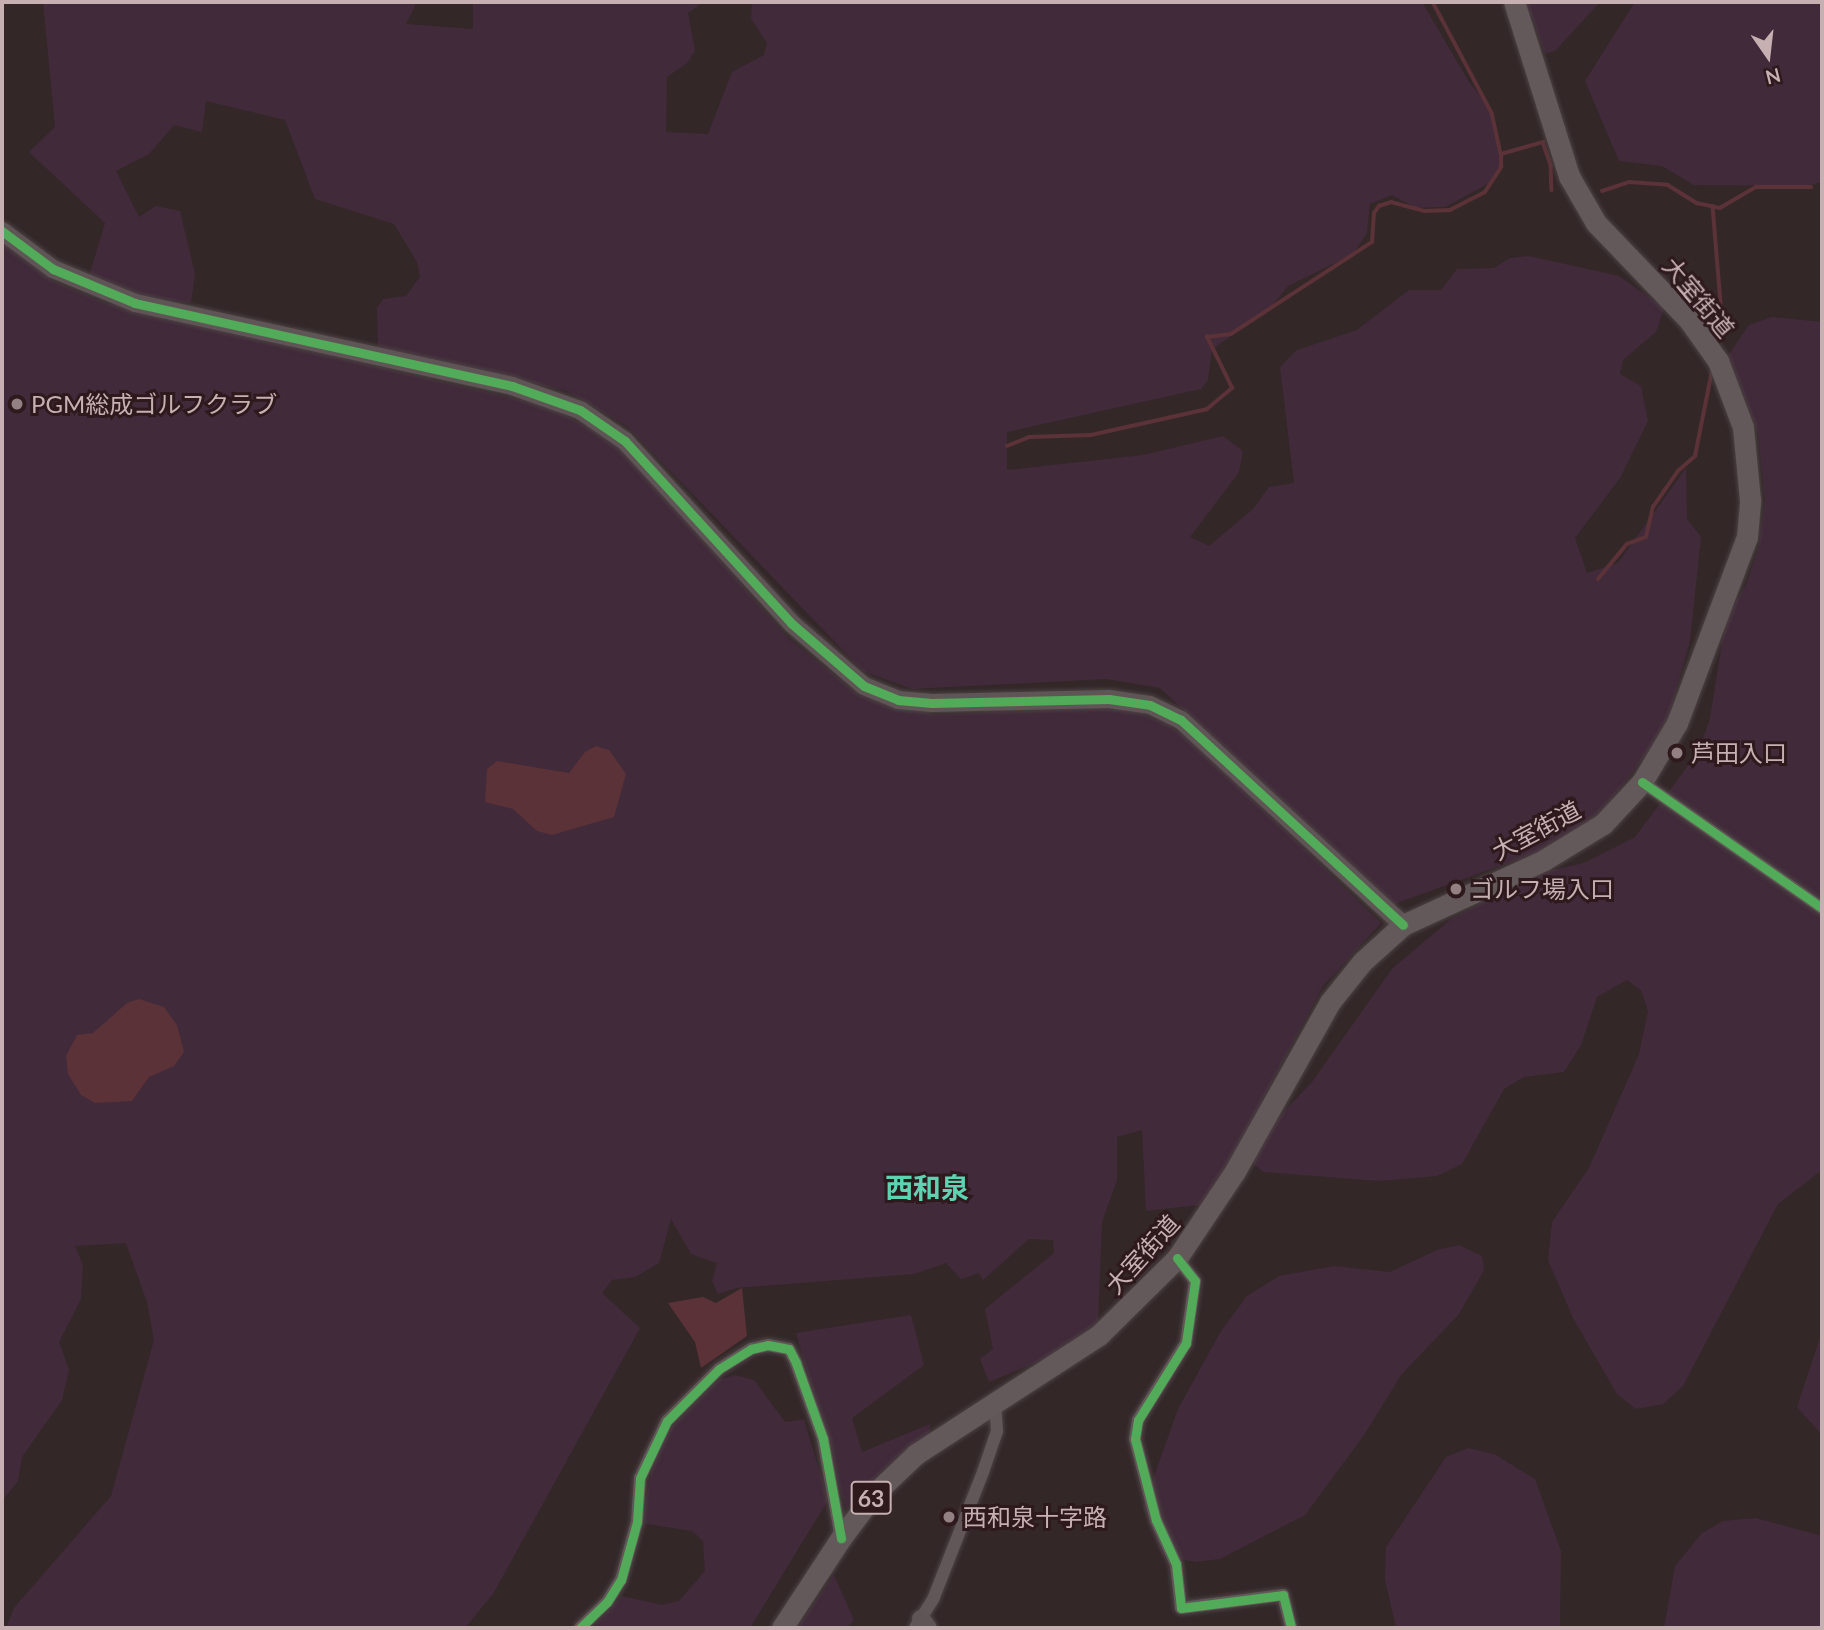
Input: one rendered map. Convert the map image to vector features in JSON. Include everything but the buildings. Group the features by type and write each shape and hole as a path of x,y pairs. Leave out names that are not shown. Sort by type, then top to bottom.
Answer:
{"main road":[{"name":"大室街道","path":"782,1628 841,1538 874,1494 916,1454 1099,1335 1177,1258 1234,1173 1335,994 1403,925 1585,837 1642,782 1677,723 1739,564 1750,500 1748,454 1736,403 1718,361 1689,320 1596,223 1569,176 1514,2"}],"street":[{"path":"2,231 53,270 135,303 512,386 580,410 625,441 791,623 864,685 898,700 932,703 1109,699 1150,705 1181,720 1403,925"},
{"path":"1642,782 1822,908"},
{"path":"1177,1258 1195,1281 1186,1343 1138,1420 1135,1438 1156,1520 1176,1564 1181,1608 1283,1595 1291,1628"},
{"path":"580,1628 607,1602 621,1580 637,1522 640,1478 667,1421 719,1369 751,1349 768,1345 789,1349 796,1363 823,1439 841,1538"},
{"path":"921,1625 997,1431 995,1402"}],"shaded area":[{"path":"43,2 417,2 406,24 473,29 473,2 703,2 688,13 695,51 687,63 667,77 666,132 708,134 732,72 764,55 767,43 751,19 752,2 1422,2 1469,82 1491,109 1501,163 1495,180 1445,207 1416,208 1392,195 1370,204 1367,233 1353,254 1288,286 1266,313 1212,349 1208,380 1201,389 1007,432 1007,470 1143,455 1223,436 1243,451 1239,472 1190,537 1209,546 1253,509 1269,487 1294,483 1280,367 1297,350 1357,330 1409,290 1441,290 1457,269 1494,268 1510,258 1529,256 1619,276 1664,308 1656,332 1623,360 1620,374 1641,386 1648,421 1620,478 1575,538 1587,573 1618,563 1686,468 1687,519 1701,537 1690,641 1665,729 1603,811 1555,846 1394,904 1160,688 1106,679 912,689 863,671 627,426 567,391 378,348 377,308 383,299 406,296 420,277 417,262 394,224 315,199 285,120 206,101 202,132 174,125 149,154 116,171 139,217 156,206 180,211 195,274 191,303 137,296 89,276 105,223 29,152 55,127"},
{"path":"1526,2 1600,2 1555,51 1545,54"},
{"path":"1635,2 1822,2 1822,182 1806,186 1694,185 1662,166 1619,161 1585,81"},
{"name":"PGM総成ゴルフクラブ","path":"2,242 53,281 105,303 547,406 603,435 631,458 788,638 859,695 936,715 1103,707 1135,711 1169,725 1204,752 1381,923 1323,986 1207,1204 1146,1211 1142,1130 1117,1137 1117,1180 1102,1222 1098,1323 1049,1357 989,1382 980,1359 993,1349 985,1309 1054,1253 1053,1240 1029,1239 983,1280 979,1273 961,1279 946,1263 914,1274 737,1288 718,1294 712,1281 717,1263 691,1254 671,1219 659,1263 635,1277 612,1280 602,1293 640,1328 493,1594 465,1628 6,1628 14,1608 111,1496 154,1340 147,1302 126,1243 75,1246 83,1265 81,1299 59,1342 69,1370 62,1400 22,1457 18,1481 2,1501"},
{"path":"1772,317 1822,322 1822,1170 1778,1204 1683,1386 1663,1404 1636,1409 1617,1394 1573,1318 1548,1260 1552,1222 1589,1168 1639,1054 1648,1011 1641,990 1627,980 1597,997 1581,1045 1564,1072 1524,1077 1504,1089 1462,1164 1437,1176 1379,1181 1264,1172 1242,1156 1312,1082 1392,969 1451,919 1538,873 1584,863 1635,837 1699,751 1710,718 1726,618 1746,585 1759,546 1765,500 1758,433 1728,356 1749,325"},
{"path":"596,746 609,750 626,774 614,817 552,835 537,831 513,809 485,802 487,769 497,761 569,773 585,752"},
{"path":"139,999 164,1007 177,1025 184,1052 174,1066 149,1077 132,1101 95,1103 81,1095 68,1074 66,1056 77,1035 93,1033 127,1003"},
{"path":"1459,1245 1482,1256 1484,1270 1459,1314 1401,1375 1364,1435 1305,1515 1220,1559 1195,1562 1162,1555 1143,1507 1178,1409 1221,1331 1247,1296 1279,1276 1334,1266 1390,1272 1437,1250"},
{"path":"742,1288 747,1336 701,1368 695,1342 668,1303 703,1297 716,1303"},
{"path":"911,1315 924,1365 852,1418 862,1452 930,1424 929,1435 883,1470 846,1509 796,1333"},
{"path":"1822,1332 1822,1435 1797,1407"},
{"path":"735,1375 754,1380 785,1422 804,1419 828,1500 750,1628 593,1628 622,1596 662,1605 679,1601 705,1571 703,1541 692,1531 641,1523 653,1464 671,1427 718,1380"},
{"path":"1468,1448 1494,1454 1535,1479 1561,1551 1560,1628 1396,1628 1385,1580 1386,1547 1446,1457"},
{"path":"1756,1518 1822,1536 1822,1628 1664,1628 1675,1566 1702,1533 1723,1521"},
{"path":"834,1575 854,1620 846,1628 797,1628"}],"waterway":[{"path":"1434,4 1492,113 1501,154"},
{"path":"1007,446 1029,437 1091,435 1207,409 1232,388 1207,337 1231,334 1372,242 1374,213 1379,206 1391,202 1424,211 1450,210 1485,192 1501,167 1501,154 1543,142 1551,165 1552,190"},
{"path":"1602,191 1629,182 1668,185 1697,203 1720,208 1756,187 1811,187"},
{"path":"1713,206 1722,315"},
{"path":"1598,579 1627,544 1646,537 1653,507 1678,471 1695,456 1712,371"}],"cycle path":[{"path":"2,231 53,269 135,303 512,386 580,410 625,441 791,623 864,686 898,700 932,703 1109,699 1150,705 1181,720 1403,925"},
{"path":"1642,782 1822,908"},
{"path":"1177,1258 1195,1281 1186,1343 1138,1420 1135,1439 1156,1520 1176,1564 1181,1608 1283,1595 1291,1628"},
{"path":"580,1628 607,1602 621,1580 637,1522 640,1478 667,1421 719,1369 751,1349 768,1345 789,1349 796,1363 823,1439 841,1538"}],"place":[{"name":"PGM総成ゴルフクラブ","path":"17,404"},
{"name":"芦田入口","path":"1677,753"},
{"name":"ゴルフ場入口","path":"1456,889"},
{"name":"西和泉十字路","path":"949,1517"}],"district":[{"name":"西和泉","path":"927,1187"}]}
